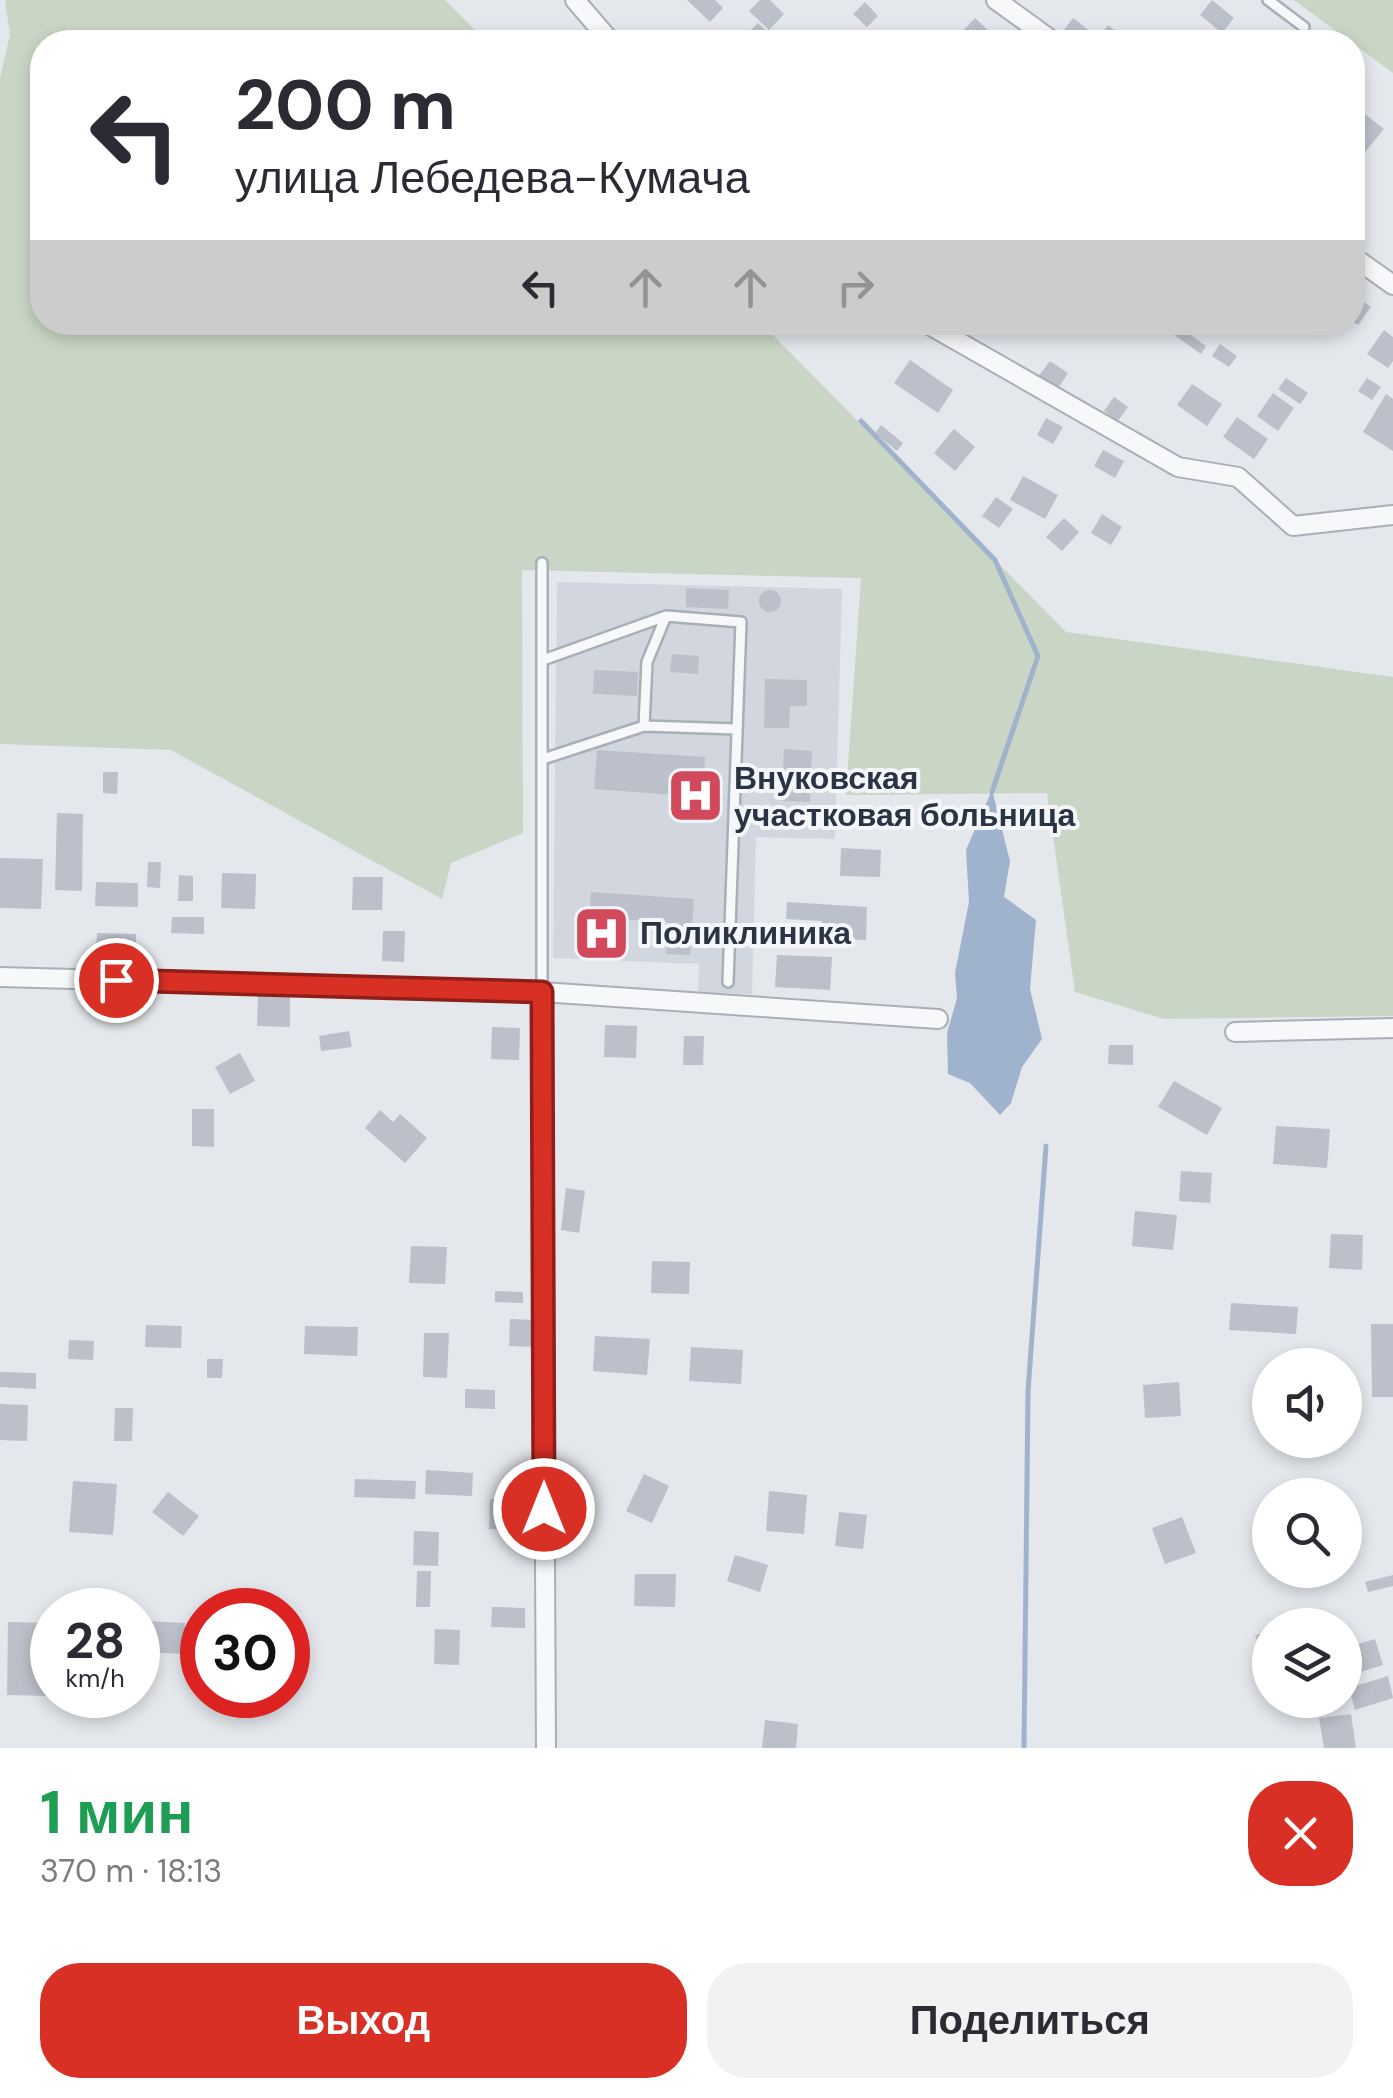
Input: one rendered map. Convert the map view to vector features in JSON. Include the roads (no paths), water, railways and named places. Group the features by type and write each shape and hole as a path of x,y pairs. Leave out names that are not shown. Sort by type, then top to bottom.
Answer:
{"street":[{"path":"575,0 601,30"},
{"path":"996,0 1037,30"},
{"path":"1365,265 1393,285"},
{"path":"947,335 1178,466 1238,478 1293,526 1393,515"},
{"path":"0,977 542,992 938,1019"},
{"path":"542,992 546,1748"},
{"path":"1235,1032 1393,1028"}],"lane":[{"path":"1268,0 1304,26"},
{"path":"542,563 542,992"},
{"path":"544,660 666,616 741,622 728,982"},
{"path":"644,726 647,662 666,616"},
{"path":"543,759 644,726 737,729"}],"water":[{"path":"992,790 1010,861 1004,897 1036,920 1030,989 1042,1039 1022,1067 1011,1103 1000,1115 970,1083 948,1074 947,1033 957,998 955,973 969,902 966,850"}],"waterway":[{"path":"861,421 995,560 1038,656 992,792"},
{"path":"1024,1748 1028,1391 1046,1146"}],"place":[{"name":"Внуковская участковая больница","path":"695,796"},
{"name":"Поликлиника","path":"601,933"}]}
